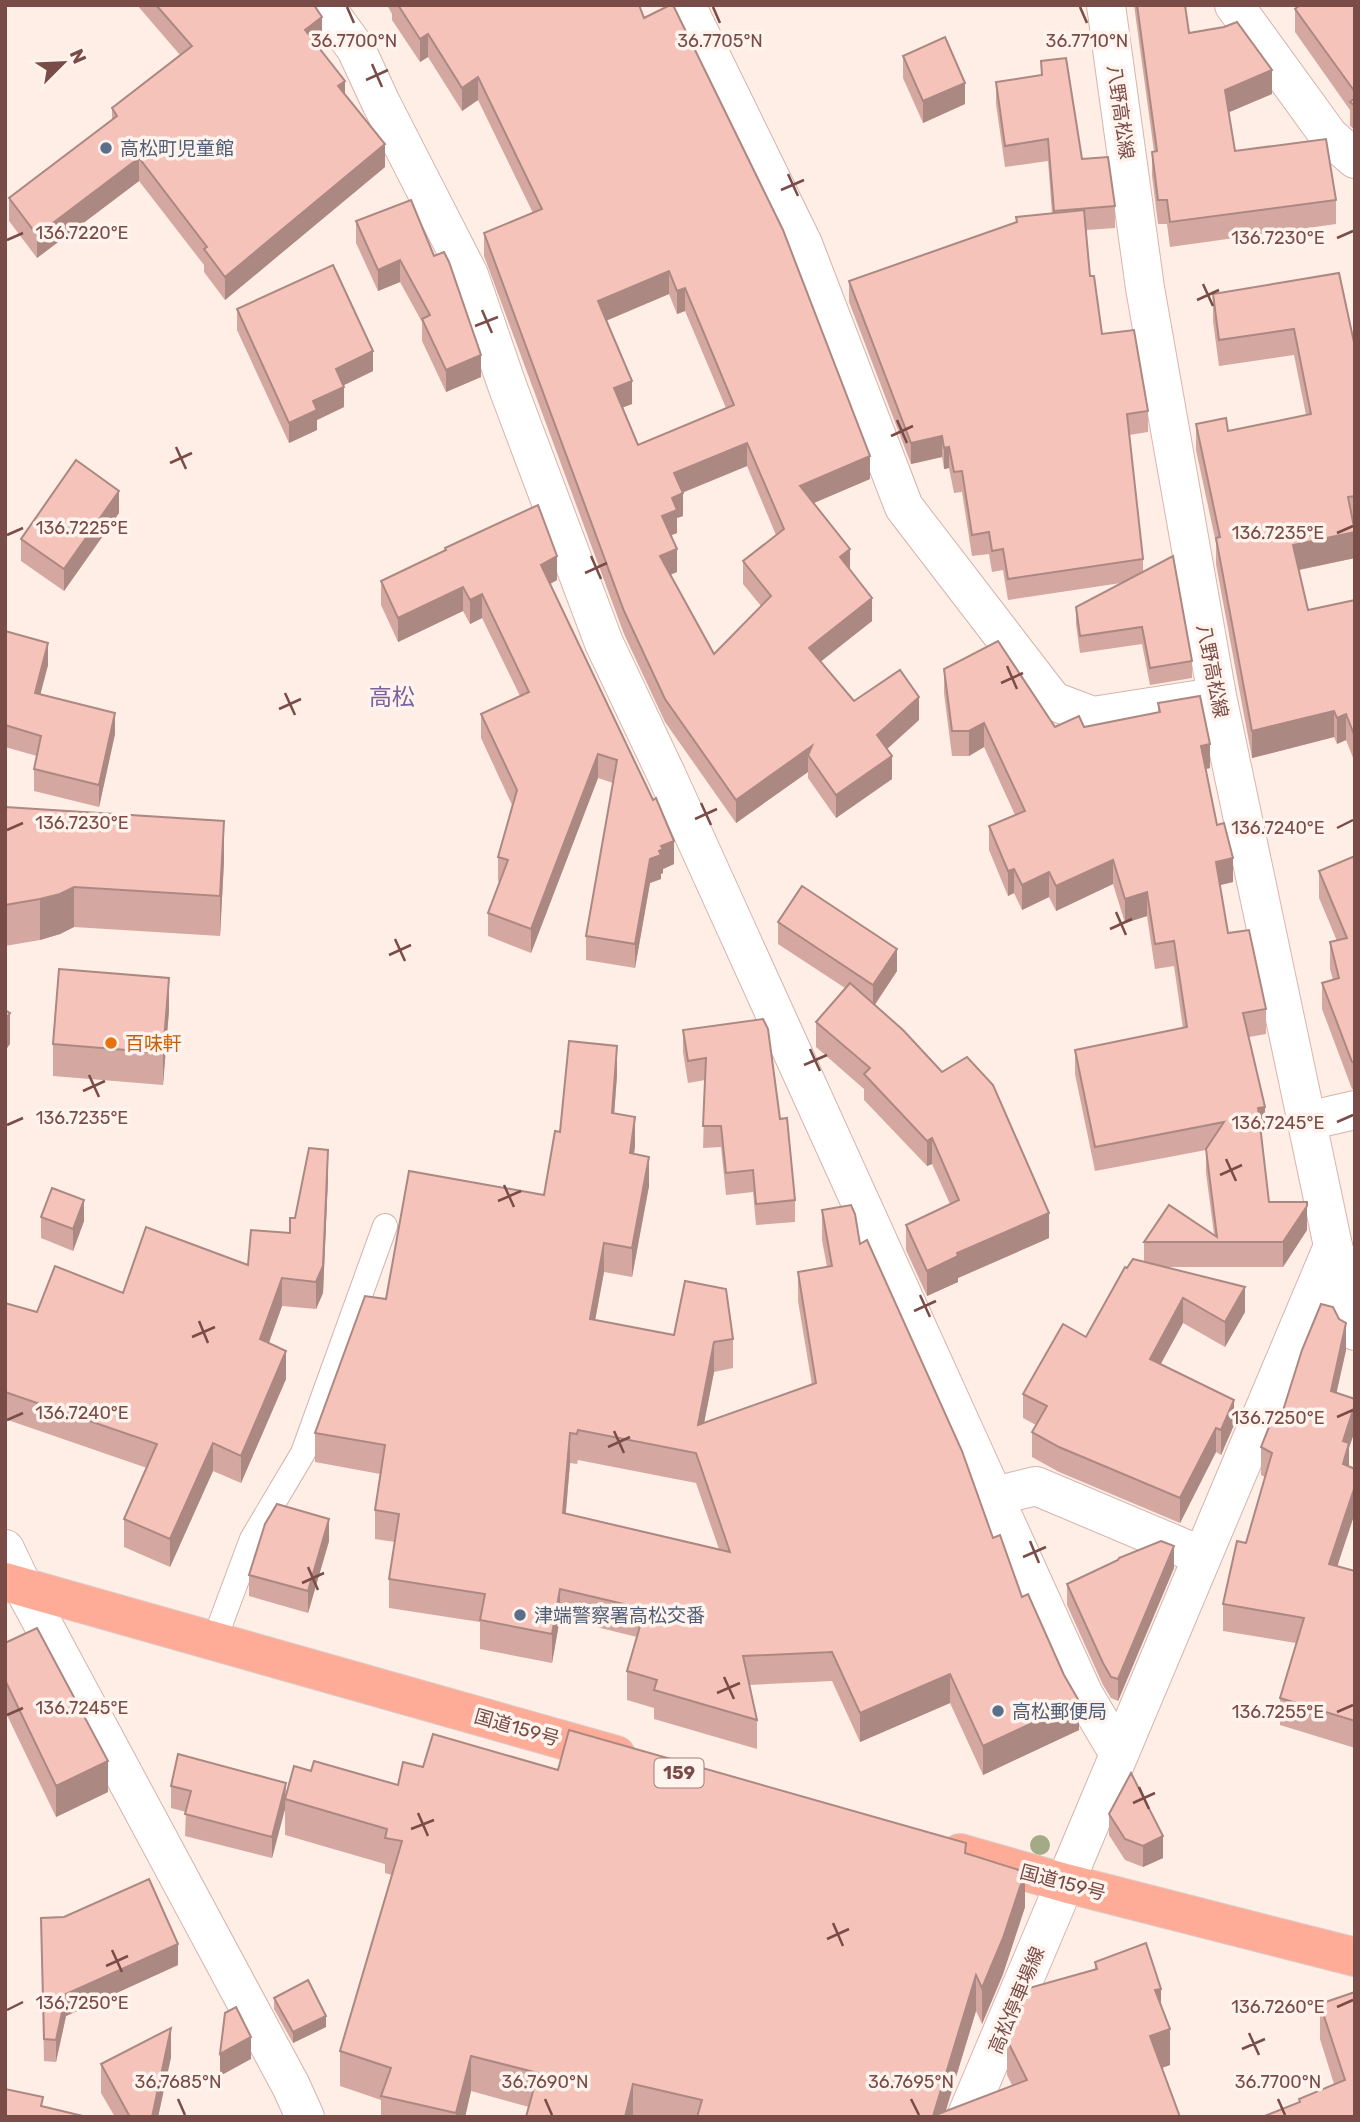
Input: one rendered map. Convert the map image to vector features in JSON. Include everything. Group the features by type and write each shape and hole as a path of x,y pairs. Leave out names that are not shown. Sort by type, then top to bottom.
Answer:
{"highway":[{"name":"国道159号","path":"14,1584 653,1766"},
{"name":"国道159号","path":"932,1845 1065,1883 1355,1957"}],"street":[{"path":"324,5 356,49 469,275 508,388 604,643 667,776 1084,1695 1119,1754"},
{"path":"686,5 803,244 904,507 1044,690 1053,701 1093,716 1217,696"},
{"name":"八野高松線","path":"1106,5 1145,289 1217,696 1333,1246 1355,1331"},
{"path":"1234,5 1329,136 1355,159"},
{"path":"1307,1121 1355,1110"},
{"name":"高松停車場線","path":"966,2117 1333,1246"},
{"path":"995,1496 1036,1486 1202,1556"},
{"path":"5,1549 14,1584 291,2086 305,2117"}],"lane":[{"path":"214,1641 252,1539 303,1453 385,1226"}],"building":[{"path":"156,5 314,5 322,17 305,30 345,81 338,86 385,144 225,277 204,249 207,247 139,158 37,235 9,198 117,116 112,108 192,46"},
{"path":"398,5 639,5 644,18 673,5 783,230 870,456 800,486 850,549 840,557 872,598 809,648 854,701 900,670 919,697 877,735 892,756 836,795 808,755 812,746 736,800 665,699 624,611 484,233 542,209 478,77 462,88 428,34 420,39","holes":["669,271 677,291 685,288 734,405 638,445 614,388 632,381 598,301","747,443 784,529 743,561 771,596 714,654 660,556 677,549 662,516 677,510 672,498 683,493 674,473"]},
{"path":"1137,5 1185,5 1189,33 1237,22 1272,70 1225,90 1235,151 1326,139 1336,200 1170,222 1167,200 1158,200 1152,152 1157,151"},
{"path":"1300,5 1355,5 1355,92 1295,9"},
{"path":"945,37 965,83 923,101 903,56"},
{"path":"1066,58 1082,159 1108,157 1115,206 1054,211 1048,139 1005,146 996,82 1042,75 1041,61"},
{"path":"411,200 434,256 444,252 449,262 481,355 446,370 422,319 430,315 400,260 378,270 356,221"},
{"path":"1084,210 1090,276 1094,276 1102,334 1134,330 1148,411 1127,414 1143,559 1008,579 1003,549 992,551 989,532 972,535 962,471 954,472 949,447 944,448 942,436 911,443 849,281 1017,222 1016,217"},
{"path":"333,265 373,351 336,369 344,387 313,401 317,410 289,423 237,309"},
{"path":"1339,273 1355,347 1355,496 1348,497 1355,532 1293,545 1308,610 1355,600 1355,737 1346,714 1337,718 1334,711 1252,731 1216,538 1220,537 1196,424 1226,418 1228,431 1311,414 1294,329 1219,340 1213,294"},
{"path":"76,460 119,491 64,569 21,539"},
{"path":"538,505 557,556 541,565 653,800 656,798 674,841 661,846 661,855 650,859 635,944 586,936 617,760 598,754 531,929 488,913 508,860 498,857 517,790 481,714 529,692 482,594 470,600 463,587 398,618 381,581"},
{"path":"1173,556 1192,661 1150,668 1142,627 1080,636 1076,607"},
{"path":"5,631 48,643 35,693 115,713 99,785 34,769 41,736 5,725"},
{"path":"998,641 1055,727 1079,716 1084,727 1160,712 1158,703 1200,696 1210,744 1201,746 1217,825 1224,823 1233,858 1216,862 1228,933 1249,930 1266,1009 1243,1013 1265,1107 1258,1108 1269,1202 1307,1202 1283,1242 1144,1242 1169,1205 1217,1237 1206,1149 1224,1122 1095,1147 1075,1050 1187,1027 1174,941 1155,944 1147,892 1125,899 1113,860 1056,886 1049,872 1022,885 1014,869 1008,871 989,826 1025,811 984,723 969,731 952,731 944,669"},
{"path":"5,807 224,821 220,896 74,887 60,894 5,905"},
{"path":"1355,856 1355,1063 1352,1062 1322,983 1339,978 1330,942 1347,938 1319,871"},
{"path":"802,886 897,949 873,985 778,922"},
{"path":"59,969 169,978 163,1053 53,1044"},
{"path":"850,983 903,1030 942,1072 967,1057 993,1085 1049,1213 957,1253 958,1256 927,1271 906,1225 959,1200 932,1138 927,1141 864,1074 870,1068 816,1022"},
{"path":"763,1019 768,1029 780,1119 787,1118 795,1200 756,1204 753,1170 726,1173 721,1126 703,1126 706,1058 688,1061 683,1030"},
{"path":"569,1041 617,1046 612,1113 635,1117 630,1153 649,1157 632,1248 604,1243 590,1319 674,1335 685,1281 726,1289 733,1339 714,1342 698,1425 816,1383 798,1272 832,1266 822,1210 851,1205 860,1244 867,1240 962,1451 993,1538 1000,1535 1022,1597 1028,1594 1064,1675 1079,1701 983,1746 950,1674 860,1713 832,1652 743,1656 757,1720 654,1690 657,1680 627,1671 645,1609 560,1589 552,1634 480,1620 485,1594 389,1579 399,1514 375,1510 385,1445 315,1433 365,1296 386,1299 409,1171 544,1195 555,1131 560,1132","holes":["578,1430 696,1453 730,1552 563,1513 570,1433 577,1434"]},
{"path":"309,1148 328,1150 323,1266 316,1282 282,1278 260,1339 286,1351 241,1456 213,1443 170,1539 124,1519 157,1444 5,1392 5,1303 37,1312 55,1266 123,1293 146,1227 248,1265 251,1230 290,1233 290,1218 295,1218"},
{"path":"52,1188 84,1200 73,1229 41,1217"},
{"path":"1133,1259 1245,1287 1225,1322 1183,1298 1150,1359 1234,1400 1221,1430 1216,1428 1180,1498 1059,1447 1032,1432 1047,1406 1023,1394 1063,1324 1086,1337 1125,1267 1127,1268"},
{"path":"1321,1304 1333,1307 1339,1319 1346,1323 1331,1391 1355,1399 1343,1441 1349,1443 1343,1464 1355,1469 1355,1486 1329,1564 1355,1571 1355,1721 1280,1698 1304,1618 1223,1604 1237,1541 1246,1543 1272,1453 1261,1447 1273,1417 1280,1420 1302,1350"},
{"path":"277,1504 329,1519 308,1591 249,1575 265,1524"},
{"path":"1161,1541 1174,1546 1118,1679 1111,1677 1067,1584"},
{"path":"37,1628 108,1761 56,1786 5,1680 5,1643"},
{"path":"569,1730 966,1843 965,1853 1025,1872 1003,1938 982,1988 976,1975 933,2116 1027,2080 1007,2040 1029,1988 1097,1969 1095,1962 1146,1943 1161,1989 1155,1990 1170,2029 1150,2036 1180,2117 697,2117 702,2100 633,2084 625,2117 526,2117 538,2073 471,2056 456,2113 381,2096 391,2068 340,2051 402,1841 385,1838 387,1829 285,1799 294,1766 311,1771 314,1761 398,1785 403,1762 423,1767 433,1734 558,1770"},
{"path":"178,1754 286,1783 272,1837 185,1814 191,1791 171,1786"},
{"path":"1131,1773 1163,1836 1143,1846 1125,1839 1109,1814"},
{"path":"149,1879 178,1944 66,1994 56,2040 44,2039 41,1918 64,1917"},
{"path":"308,1980 326,2016 293,2032 274,1998"},
{"path":"1355,1992 1355,2117 1262,2117 1345,2080 1320,2004"},
{"path":"236,2007 251,2037 220,2054 225,2013"},
{"path":"171,2028 152,2117 130,2117 101,2064"},
{"path":"5,2089 43,2097 41,2106 87,2117 5,2117"}],"place":[{"name":"高松町児童館","path":"106,148"},
{"name":"百味軒","path":"111,1043"},
{"name":"津端警察署高松交番","path":"520,1615"},
{"name":"高松郵便局","path":"998,1711"}],"district":[{"name":"高松","path":"392,697"}]}
